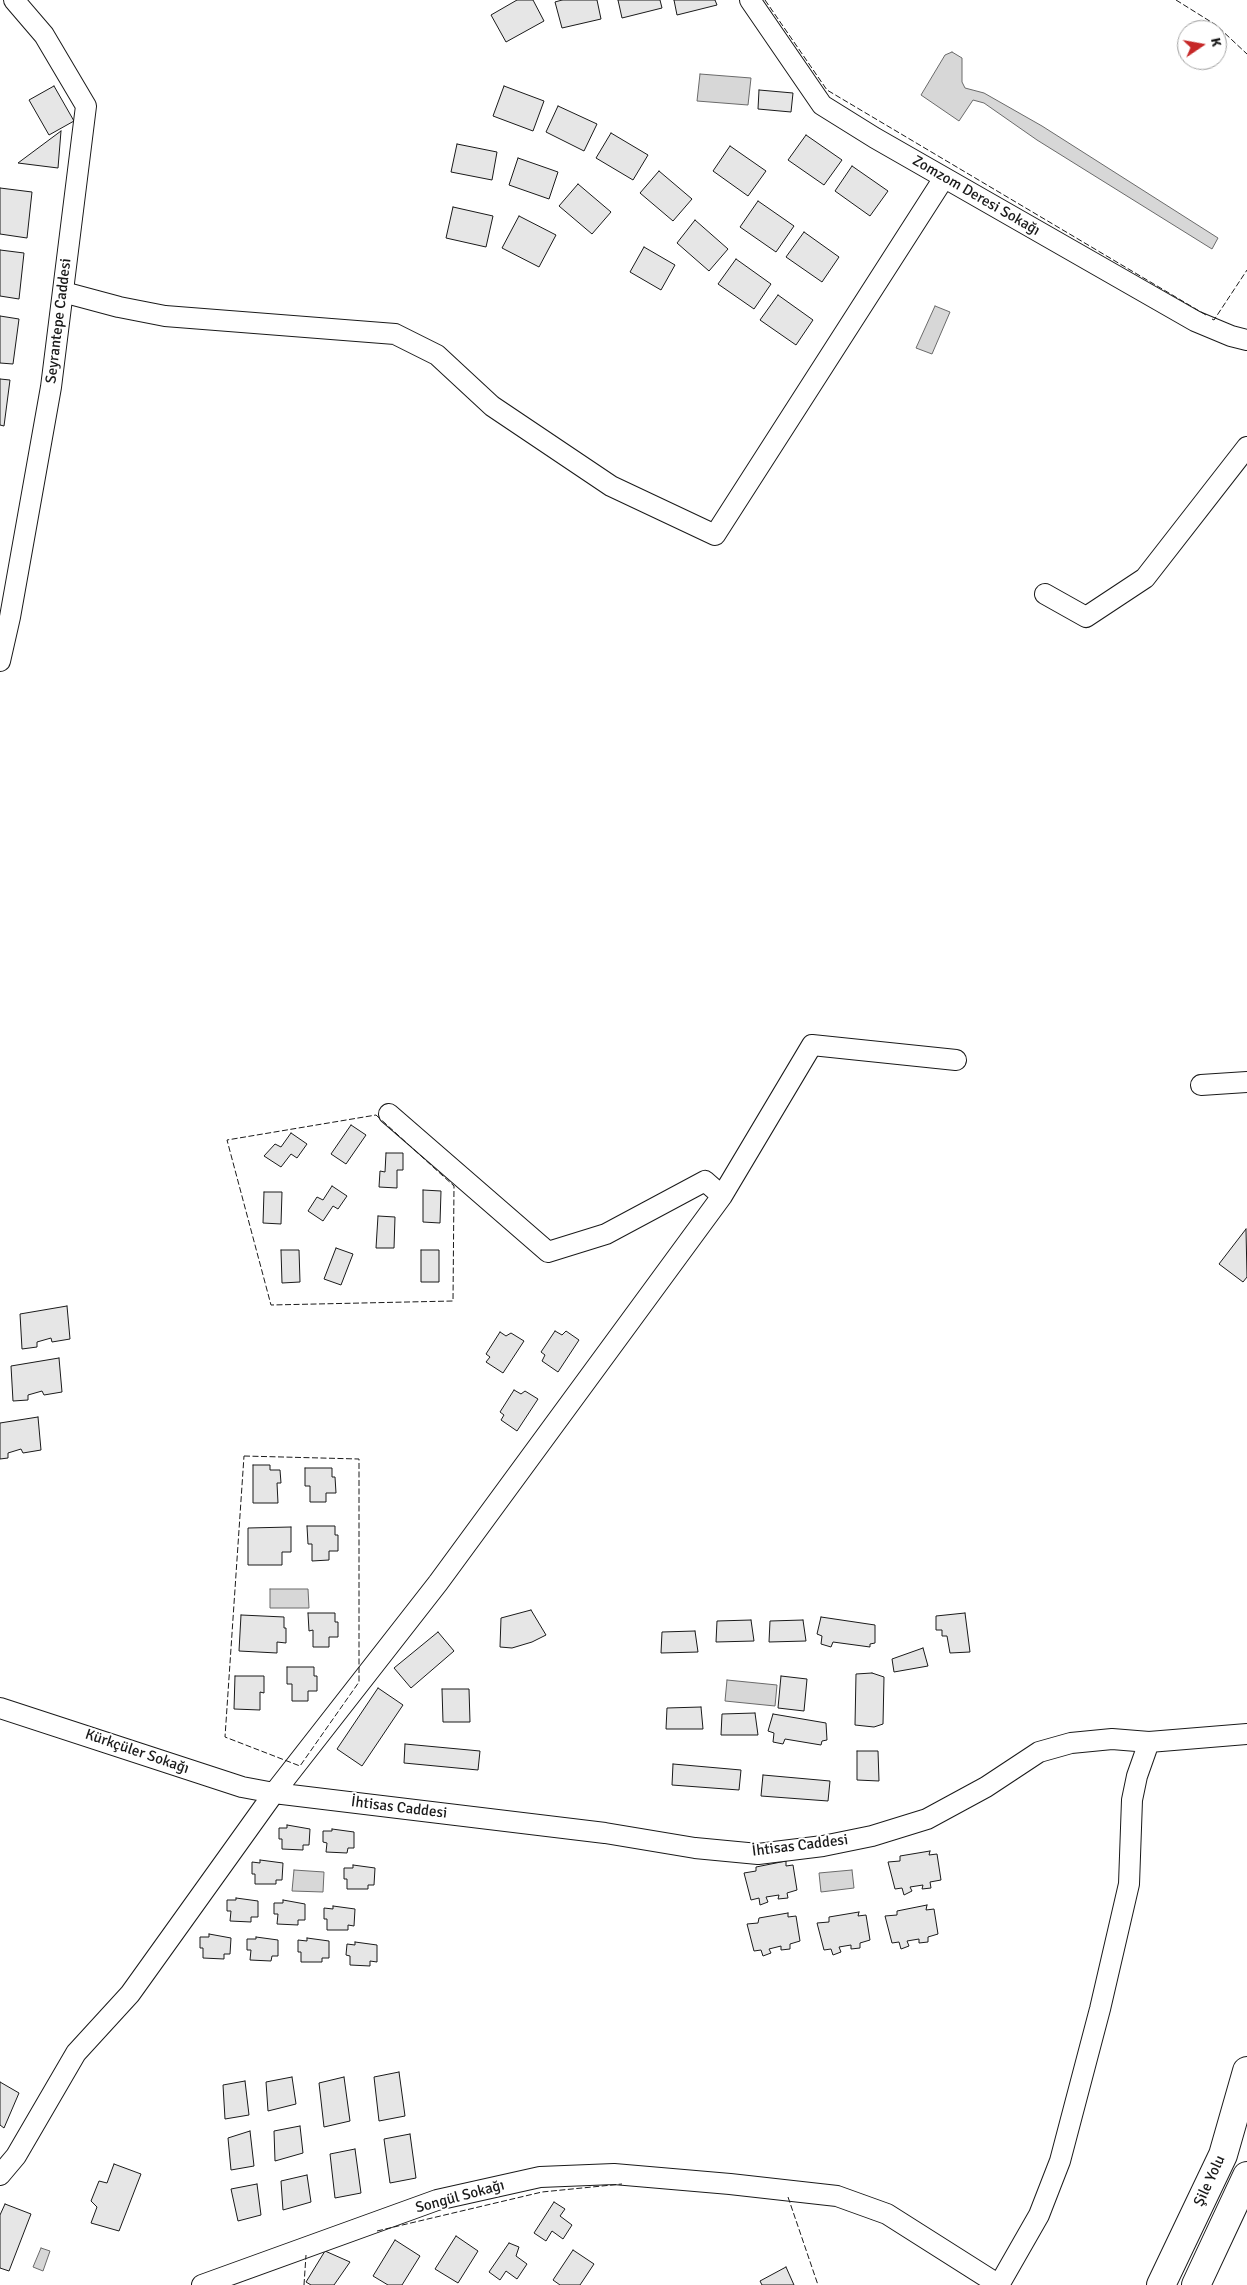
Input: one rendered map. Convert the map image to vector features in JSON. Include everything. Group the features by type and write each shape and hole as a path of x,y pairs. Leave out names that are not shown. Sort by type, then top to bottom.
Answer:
{"highway":[{"name":"Şile Yolu","path":"1161,2285 1223,2155 1247,2071"},
{"name":"Şile Yolu","path":"1196,2285 1247,2176"}],"street":[{"name":"Seyrantepe Caddesi","path":"0,661 10,617 51,387 86,106 44,34 14,0"},
{"name":"Zomzom Deresi Sokağı","path":"750,0 822,105 944,178 1196,321 1231,336 1247,340"},
{"path":"64,292 119,307 165,316 395,334 437,355 492,406 611,486 715,535 944,178"},
{"path":"1045,594 1086,617 1145,578 1247,447"},
{"path":"0,2176 16,2156 76,2054 130,1994 274,1793 438,1583 722,1196 812,1045 956,1060"},
{"path":"1201,1085 1247,1082"},
{"path":"389,1114 548,1252 606,1234 705,1181 722,1196"},
{"name":"Kürkçüler Sokağı","path":"0,1708 242,1787 274,1793"},
{"name":"İhtisas Caddesi","path":"274,1793 605,1833 695,1848 758,1854 823,1846 872,1836 927,1819 986,1786 1038,1752 1071,1743 1112,1740 1149,1742 1247,1734"},
{"path":"999,2285 1039,2215 1062,2151 1100,2009 1129,1884 1132,1800 1137,1776 1149,1742"},
{"name":"Songül Sokağı","path":"202,2285 437,2200 540,2177 614,2174 837,2196 887,2214 999,2285"}],"shaded area":[{"path":"952,52 962,58 962,82 965,88 984,93 1042,126 1218,238 1212,249 1037,140 984,103 973,100 959,121 921,95 945,55"},
{"path":"700,74 751,78 748,105 697,101"},
{"path":"935,306 950,312 932,354 916,348"},
{"path":"270,1589 308,1589 309,1608 270,1608"},
{"path":"727,1680 777,1685 775,1706 725,1701"},
{"path":"294,1870 324,1872 323,1892 292,1891"},
{"path":"852,1870 854,1888 821,1892 819,1873"},
{"path":"41,2248 50,2251 43,2271 33,2267"}],"building":[{"path":"517,0 533,0 544,21 506,42 491,15"},
{"path":"562,0 597,0 601,19 562,28 555,2"},
{"path":"618,0 660,0 662,8 622,18"},
{"path":"674,0 715,0 717,5 677,15"},
{"path":"54,86 74,121 49,135 29,100"},
{"path":"504,86 544,101 533,131 493,116"},
{"path":"759,90 793,93 791,112 758,109"},
{"path":"558,106 597,124 584,151 546,132"},
{"path":"61,131 58,168 18,163"},
{"path":"611,133 648,155 633,180 596,158"},
{"path":"806,135 842,160 824,185 788,160"},
{"path":"457,144 497,152 492,180 451,172"},
{"path":"730,146 766,171 748,196 713,171"},
{"path":"518,158 558,172 549,199 509,185"},
{"path":"852,166 888,191 870,216 835,191"},
{"path":"659,171 692,199 673,221 640,193"},
{"path":"578,184 611,212 592,234 559,206"},
{"path":"0,188 32,192 27,238 0,234"},
{"path":"758,201 794,226 776,252 740,227"},
{"path":"453,207 493,216 486,247 446,238"},
{"path":"519,216 556,235 539,267 502,248"},
{"path":"695,220 728,249 709,271 677,243"},
{"path":"804,232 839,257 822,282 786,257"},
{"path":"644,247 675,265 661,290 630,272"},
{"path":"0,250 24,253 19,299 0,296"},
{"path":"736,259 771,284 754,309 718,284"},
{"path":"778,295 813,320 796,345 760,320"},
{"path":"0,316 19,319 13,364 0,363"},
{"path":"0,379 10,380 4,426 0,425"},
{"path":"351,1125 366,1135 346,1164 331,1154"},
{"path":"291,1133 307,1144 297,1158 291,1154 281,1167 264,1156 275,1144 281,1147"},
{"path":"386,1153 403,1153 403,1170 397,1170 397,1188 379,1187 380,1171 385,1172"},
{"path":"332,1186 347,1196 338,1209 333,1206 323,1221 308,1211 317,1197 323,1200"},
{"path":"423,1190 441,1191 440,1223 423,1222"},
{"path":"264,1192 282,1192 281,1224 263,1223"},
{"path":"378,1216 395,1217 394,1248 376,1248"},
{"path":"1246,1229 1247,1277 1243,1282 1219,1264"},
{"path":"336,1248 353,1254 341,1285 324,1279"},
{"path":"281,1250 299,1250 300,1282 282,1283"},
{"path":"421,1250 439,1250 439,1282 421,1282"},
{"path":"67,1306 70,1339 52,1342 51,1338 37,1342 37,1347 22,1349 20,1314"},
{"path":"555,1331 562,1335 566,1331 579,1340 558,1372 542,1361 545,1355 541,1352"},
{"path":"500,1332 506,1336 511,1333 524,1341 503,1373 486,1362 490,1357 486,1354"},
{"path":"59,1358 62,1392 44,1395 42,1391 28,1395 28,1400 13,1401 11,1366"},
{"path":"514,1390 521,1394 525,1391 538,1399 517,1431 501,1420 504,1415 500,1412"},
{"path":"38,1417 41,1450 23,1453 21,1449 8,1453 8,1458 0,1459 0,1423"},
{"path":"253,1465 270,1465 270,1470 280,1470 281,1483 277,1483 278,1503 253,1503"},
{"path":"305,1468 332,1468 332,1477 335,1477 336,1493 326,1493 326,1502 310,1502 310,1486 305,1486"},
{"path":"307,1526 335,1526 335,1535 338,1535 338,1551 329,1551 329,1560 312,1561 312,1544 308,1544"},
{"path":"291,1527 291,1552 282,1552 282,1565 248,1565 248,1528"},
{"path":"531,1610 546,1635 532,1642 512,1648 500,1647 501,1618"},
{"path":"308,1613 335,1613 335,1622 338,1622 338,1637 329,1637 329,1647 313,1647 313,1630 309,1631"},
{"path":"965,1613 970,1652 950,1653 947,1636 942,1636 942,1630 936,1630 936,1616"},
{"path":"241,1615 284,1617 286,1643 277,1642 277,1653 239,1651"},
{"path":"821,1617 875,1625 875,1643 870,1644 870,1647 833,1642 831,1647 821,1644 822,1636 817,1634"},
{"path":"751,1620 754,1641 716,1642 717,1621"},
{"path":"803,1620 806,1641 769,1642 770,1621"},
{"path":"695,1631 698,1652 661,1653 662,1632"},
{"path":"438,1632 454,1651 411,1688 394,1668"},
{"path":"923,1648 928,1666 894,1672 892,1659"},
{"path":"287,1667 314,1667 314,1676 317,1676 317,1691 308,1691 308,1701 292,1701 292,1684 287,1684"},
{"path":"872,1673 884,1677 883,1724 874,1727 855,1725 856,1674"},
{"path":"235,1676 264,1676 264,1693 260,1692 260,1710 234,1709"},
{"path":"781,1676 807,1679 804,1711 778,1708"},
{"path":"378,1688 403,1705 362,1766 337,1749"},
{"path":"442,1689 469,1689 470,1722 443,1722"},
{"path":"701,1707 703,1729 666,1729 667,1708"},
{"path":"755,1713 758,1735 721,1735 722,1714"},
{"path":"773,1714 826,1723 827,1740 822,1741 821,1745 785,1739 783,1744 773,1742 774,1733 768,1731"},
{"path":"405,1744 480,1751 478,1770 404,1763"},
{"path":"857,1751 878,1751 879,1781 857,1780"},
{"path":"673,1764 741,1770 739,1790 672,1785"},
{"path":"763,1775 830,1781 828,1801 761,1796"},
{"path":"287,1825 310,1829 309,1845 303,1845 303,1850 282,1849 282,1839 279,1839 279,1828 287,1828"},
{"path":"332,1829 354,1832 354,1848 348,1848 347,1853 326,1852 327,1843 323,1842 323,1831 332,1831"},
{"path":"930,1851 929,1855 937,1854 941,1880 930,1882 931,1888 922,1889 923,1885 910,1887 912,1891 904,1895 902,1888 895,1889 888,1862 900,1861 900,1856"},
{"path":"260,1860 283,1863 282,1880 276,1880 276,1884 255,1884 255,1874 252,1874 252,1862 260,1863"},
{"path":"786,1861 786,1866 793,1865 797,1890 787,1893 788,1898 778,1899 779,1895 766,1897 768,1902 760,1905 759,1898 751,1900 744,1873 756,1871 756,1867"},
{"path":"353,1865 375,1868 374,1885 368,1885 368,1889 347,1889 347,1879 344,1879 344,1868 353,1868"},
{"path":"236,1898 258,1901 258,1917 251,1917 251,1922 230,1921 231,1911 227,1911 227,1900 236,1900"},
{"path":"283,1900 305,1904 305,1920 298,1920 298,1925 277,1924 278,1914 274,1914 274,1903 283,1903"},
{"path":"927,1905 926,1910 934,1909 938,1934 928,1937 928,1942 919,1943 919,1939 907,1941 909,1946 901,1949 899,1942 892,1943 885,1916 897,1915 897,1911"},
{"path":"333,1906 355,1909 354,1926 348,1925 348,1930 327,1930 324,1908 333,1909"},
{"path":"859,1912 858,1916 866,1915 870,1940 860,1943 860,1948 851,1949 851,1945 839,1947 841,1952 833,1955 831,1949 824,1950 817,1923 829,1922 829,1917"},
{"path":"788,1913 788,1917 796,1916 800,1941 790,1944 790,1949 781,1950 781,1946 769,1949 771,1953 763,1956 761,1950 754,1951 747,1924 758,1923 759,1918"},
{"path":"209,1934 231,1938 230,1954 224,1954 224,1959 203,1958 203,1948 200,1948 200,1937 209,1937"},
{"path":"256,1937 278,1940 278,1956 272,1956 271,1961 250,1960 251,1950 247,1950 247,1939 256,1939"},
{"path":"307,1938 329,1941 329,1958 322,1958 322,1962 301,1962 301,1952 298,1952 298,1940 307,1941"},
{"path":"355,1942 377,1945 377,1962 370,1961 370,1966 350,1965 350,1956 346,1955 347,1944 355,1945"},
{"path":"399,2072 405,2116 379,2121 374,2077"},
{"path":"292,2077 296,2104 268,2111 266,2082"},
{"path":"344,2077 350,2121 324,2127 319,2083"},
{"path":"245,2081 249,2115 225,2119 223,2085"},
{"path":"0,2082 19,2093 4,2128 0,2125"},
{"path":"300,2126 303,2153 275,2161 274,2131"},
{"path":"250,2131 254,2166 231,2170 228,2138"},
{"path":"410,2134 416,2178 390,2183 384,2139"},
{"path":"355,2149 361,2193 335,2198 330,2154"},
{"path":"114,2164 141,2174 119,2231 91,2223 97,2207 91,2201 99,2181 107,2183"},
{"path":"307,2175 311,2202 283,2210 281,2181"},
{"path":"257,2184 261,2215 238,2221 231,2189"},
{"path":"554,2202 565,2209 560,2216 572,2225 563,2239 552,2231 546,2241 534,2233"},
{"path":"5,2204 31,2214 9,2271 0,2268 0,2215"},
{"path":"456,2236 478,2251 458,2283 435,2269"},
{"path":"395,2240 420,2256 402,2285 388,2285 373,2276"},
{"path":"509,2243 519,2247 516,2256 527,2264 517,2279 506,2271 500,2280 489,2272"},
{"path":"573,2250 594,2264 580,2285 560,2285 553,2280"},
{"path":"325,2251 350,2262 334,2285 311,2285 306,2282"},
{"path":"786,2267 794,2285 762,2285 760,2281"}],"fence":[{"path":"765,0 827,90 1206,315"},
{"path":"1176,0 1216,25 1247,54"},
{"path":"1212,319 1214,320 1247,270"},
{"path":"376,1115 454,1186 453,1301 271,1305 227,1140 376,1115"},
{"path":"244,1456 359,1459 359,1682 300,1766 225,1737 244,1456"},
{"path":"377,2231 542,2192 622,2184"},
{"path":"788,2197 818,2285"},
{"path":"304,2285 306,2255"}]}
